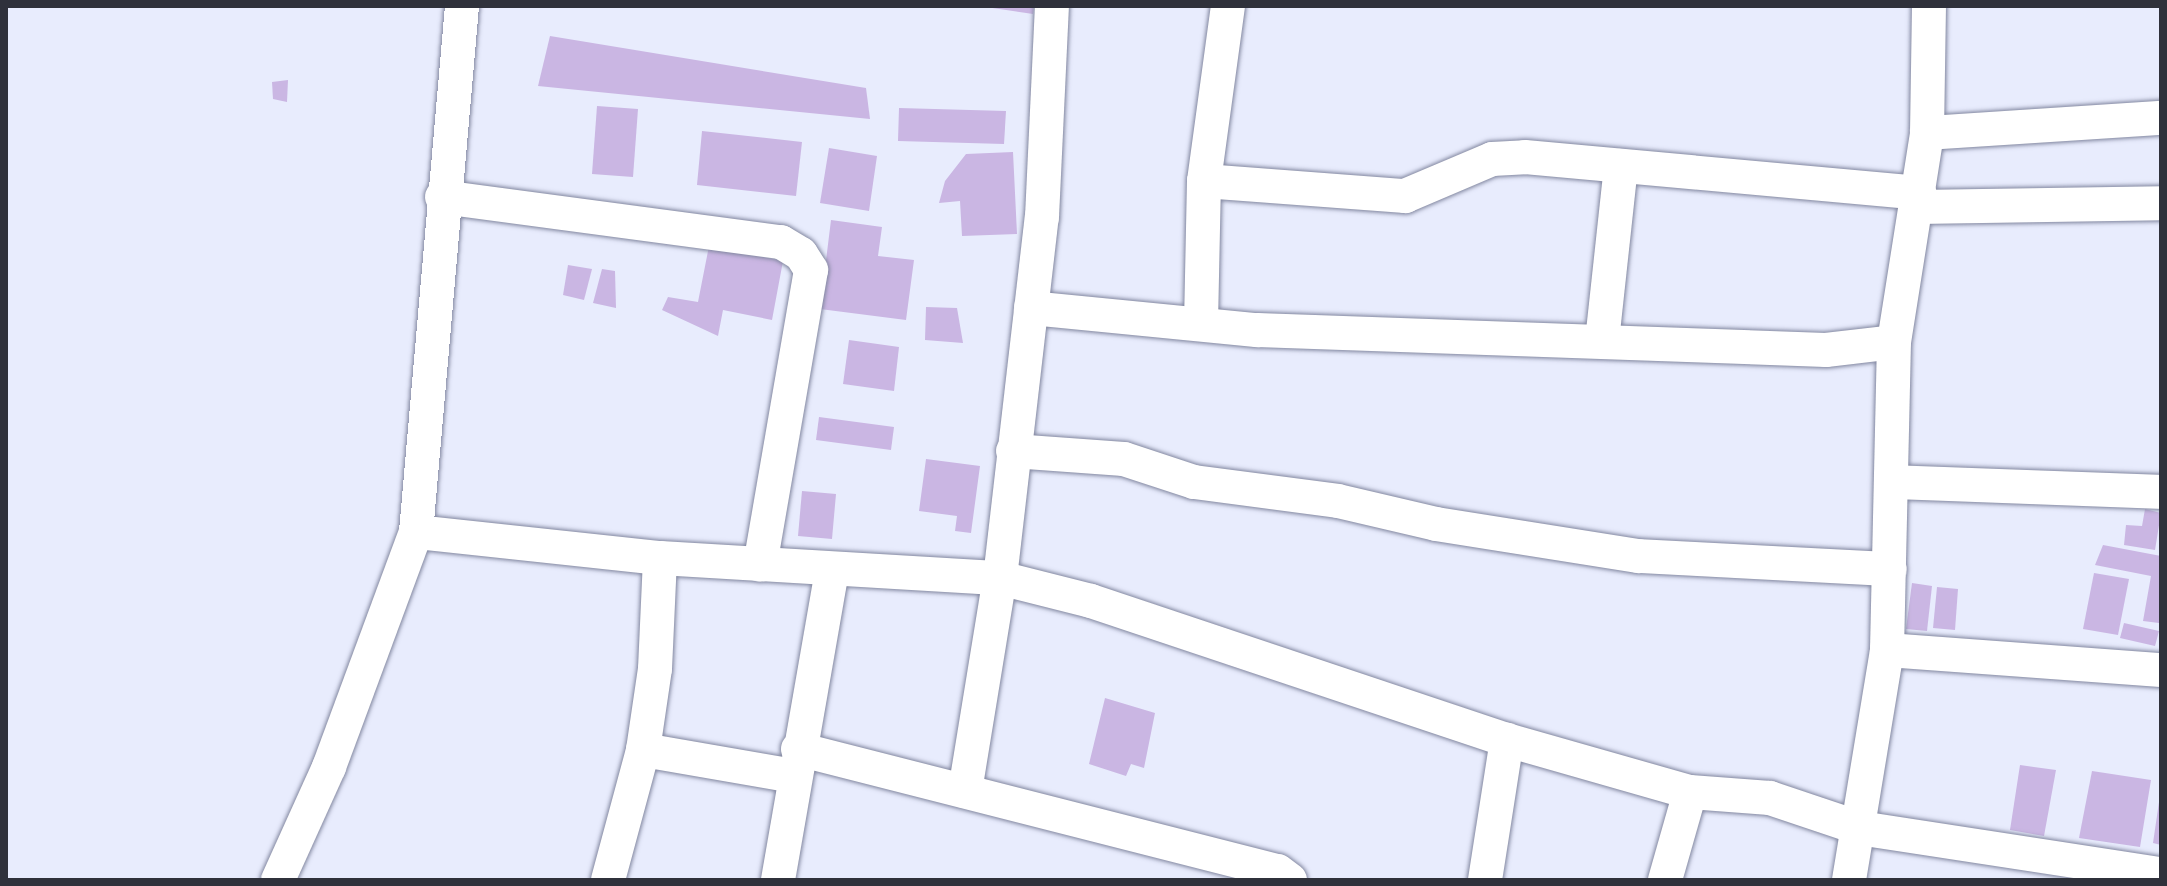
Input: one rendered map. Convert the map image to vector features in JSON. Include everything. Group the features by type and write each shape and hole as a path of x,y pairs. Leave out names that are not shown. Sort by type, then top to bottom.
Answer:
{"street":[{"path":"278,880 329,767 416,532 442,197 462,6"},
{"path":"965,791 1000,578 1042,217 1052,6"},
{"path":"1201,324 1204,181 1228,6"},
{"path":"1849,880 1887,650 1894,342 1919,200 1927,133 1929,6"},
{"path":"1927,133 2161,118"},
{"path":"1204,181 1405,196 1492,159 1621,166 1919,200 2161,203"},
{"path":"1602,341 1621,166"},
{"path":"442,197 781,242 801,254 811,270 760,565"},
{"path":"1031,308 1201,324 1826,350 1894,342"},
{"path":"1013,451 1124,459 1194,482 1338,501 1436,524 1639,556 1890,569"},
{"path":"1892,482 2161,492"},
{"path":"416,532 660,558 1000,578 1192,633 1507,740 1690,792 1770,798 1859,828 2101,873 2161,874"},
{"path":"608,880 643,750 655,669 660,558"},
{"path":"778,880 796,762 832,570"},
{"path":"1887,650 2161,670"},
{"path":"1485,880 1507,740"},
{"path":"643,750 796,762 965,791 1278,871 1290,880"},
{"path":"1665,880 1690,792"}],"building":[{"path":"979,6 1034,6 1033,14"},
{"path":"550,36 866,88 870,119 538,86"},
{"path":"288,80 287,102 273,99 272,82"},
{"path":"597,106 638,109 633,177 592,174"},
{"path":"899,108 1006,111 1004,144 898,141"},
{"path":"702,131 802,142 796,196 697,185"},
{"path":"829,148 877,156 869,211 820,203"},
{"path":"1013,152 1017,234 962,236 960,201 939,203 945,181 966,154"},
{"path":"831,220 882,227 878,256 914,260 906,320 820,309"},
{"path":"709,246 783,261 772,320 723,310 718,336 662,310 668,297 698,302"},
{"path":"568,265 592,269 584,300 563,295"},
{"path":"602,269 615,271 616,308 593,303"},
{"path":"926,307 957,308 963,343 925,340"},
{"path":"849,340 899,347 894,391 843,384"},
{"path":"819,417 894,427 891,450 816,440"},
{"path":"926,459 980,466 971,533 955,531 957,516 919,511"},
{"path":"802,491 836,494 832,539 798,536"},
{"path":"2145,509 2161,513 2155,550 2124,545 2126,525 2142,526"},
{"path":"2103,545 2161,556 2159,623 2143,621 2151,576 2095,565"},
{"path":"2094,573 2129,579 2118,635 2083,629"},
{"path":"1912,583 1932,586 1927,631 1906,629"},
{"path":"1937,587 1958,589 1955,630 1933,628"},
{"path":"2124,623 2159,631 2155,646 2120,638"},
{"path":"1105,698 1155,713 1144,768 1131,764 1126,776 1089,764"},
{"path":"2020,765 2056,770 2044,836 2010,830"},
{"path":"2092,771 2151,780 2140,847 2079,838"},
{"path":"2161,802 2161,845 2153,843"}]}
